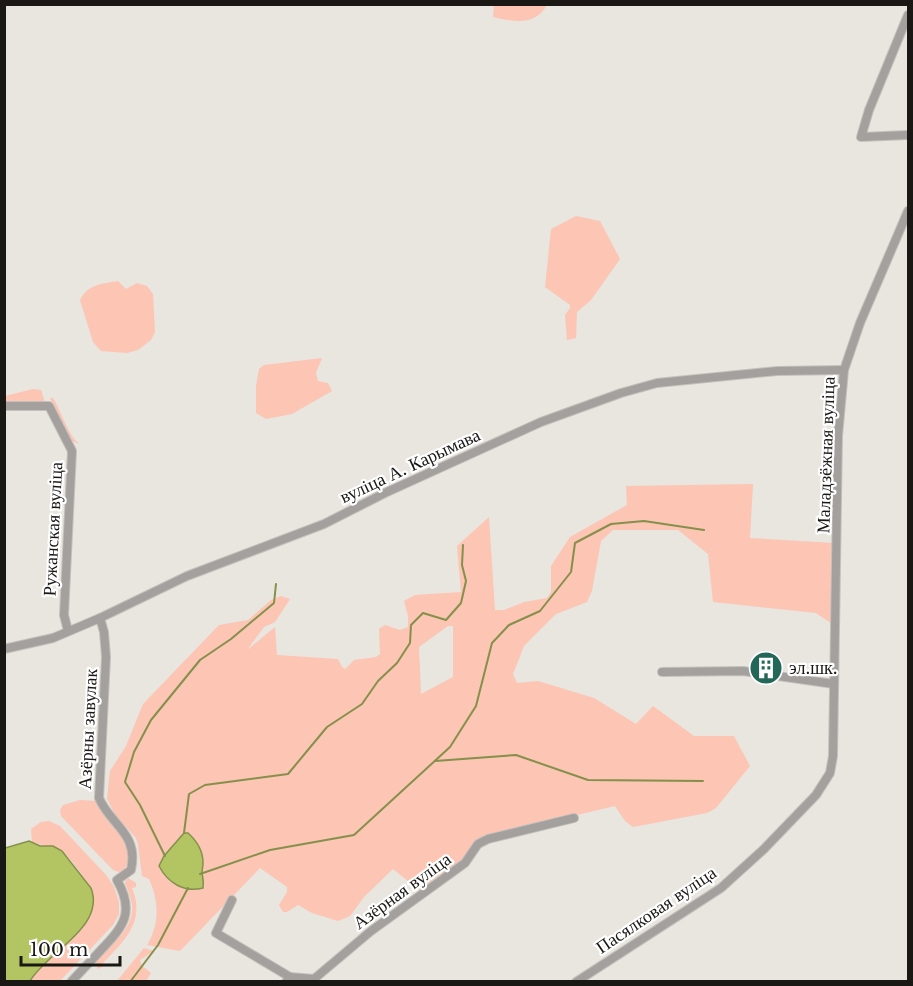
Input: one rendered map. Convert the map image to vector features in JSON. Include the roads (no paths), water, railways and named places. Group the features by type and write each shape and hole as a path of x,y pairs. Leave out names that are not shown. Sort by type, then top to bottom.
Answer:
{"street":[{"path":"909,15 869,110 861,137 909,135"},
{"name":"Маладзёжная вуліца","path":"836,641 838,436 844,370 860,323 909,211"},
{"name":"вуліца А. Карымава","path":"4,650 52,638 100,618 187,576 324,524 387,492 541,422 621,393 657,383 777,371 844,370"},
{"name":"Ружанская вуліца","path":"4,406 49,406 72,451 64,615 68,631"},
{"name":"Азёрны завулак","path":"71,981 116,935 123,924 126,902 117,880 131,870 132,864 130,845 126,835 109,815 99,798 106,657 104,632 100,618"},
{"name":"Пасялковая вуліца","path":"576,981 721,888 806,807 823,786 831,771 836,641"},
{"path":"662,672 742,671 834,684"},
{"name":"Азёрная вуліца","path":"288,979 314,979 370,931 465,863 478,844 488,839 574,818"},
{"path":"232,900 216,933 288,979"}],"waterway":[{"path":"200,874 270,850 354,835 450,747 476,706 492,643 509,625 540,611 571,572 575,543 611,524 644,521 704,530"},
{"path":"184,833 189,794 205,785 288,774 327,727 362,704 378,681 397,663 410,643 411,625 423,613 446,620 461,603 466,581 462,565 463,545"},
{"path":"165,856 140,805 125,782 134,752 151,720 200,660 231,639 274,603 276,584"},
{"path":"435,761 516,755 588,780 703,781"},
{"path":"130,982 158,945 188,888"}],"place":[{"name":"эл.шк.","path":"766,668"}]}
